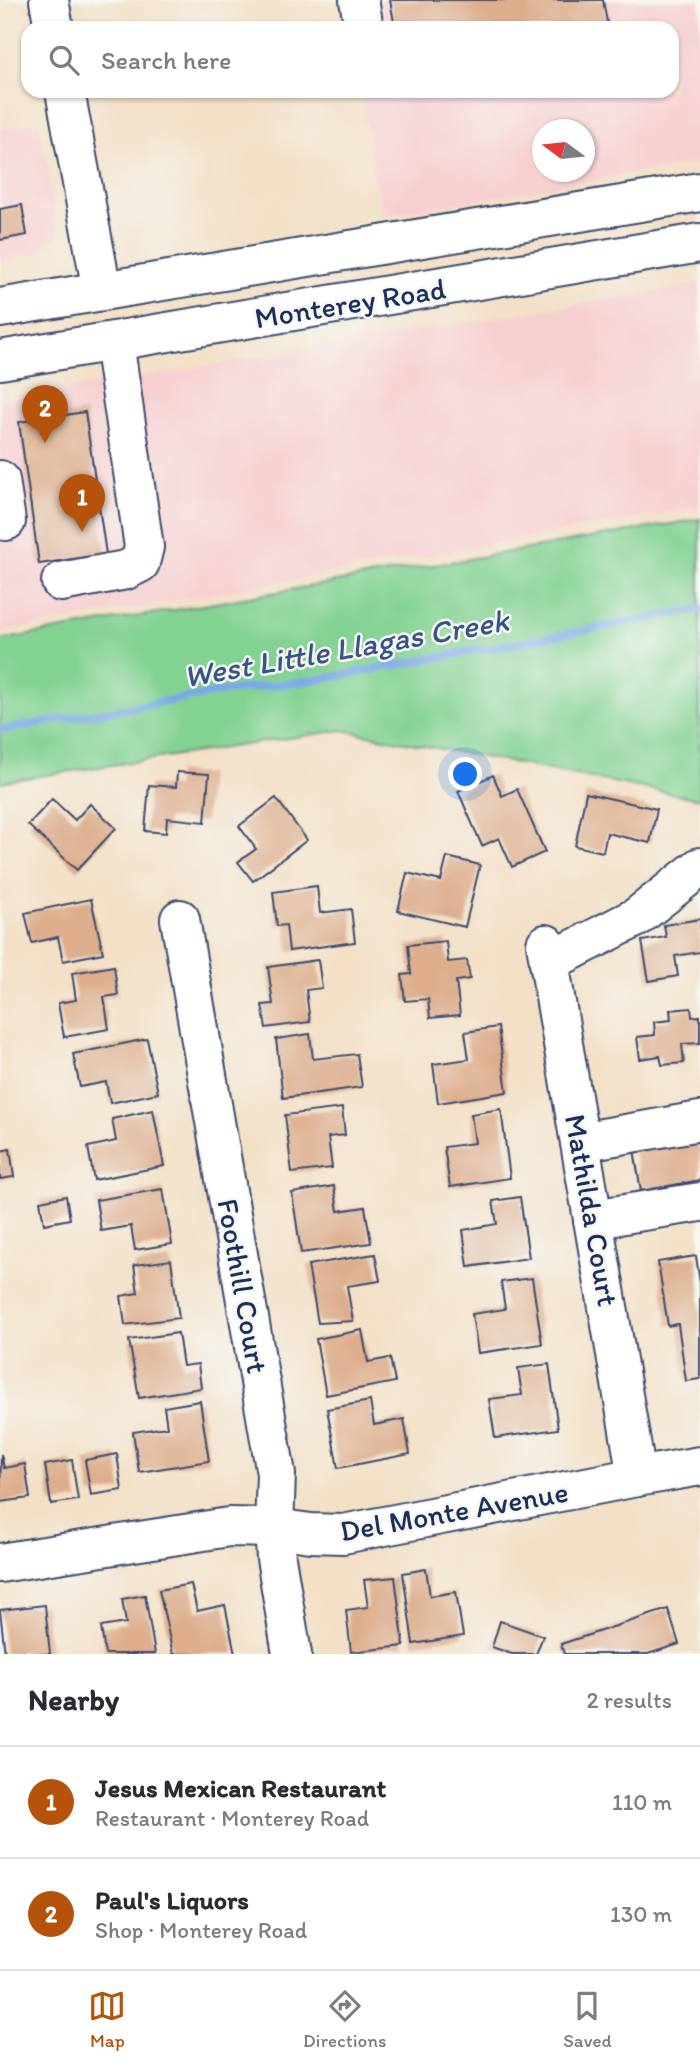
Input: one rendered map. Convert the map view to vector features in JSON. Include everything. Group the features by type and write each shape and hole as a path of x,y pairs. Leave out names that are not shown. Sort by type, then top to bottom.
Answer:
{"street":[{"path":"49,0 53,21"},
{"path":"359,0 363,21"},
{"path":"59,351 89,326 102,310 102,291 66,98"},
{"name":"Monterey Road","path":"0,308 700,192"},
{"name":"Monterey Road","path":"0,360 700,243"},
{"path":"61,582 126,570 140,563 144,547 114,342"},
{"path":"0,480 6,521"},
{"name":"Mathilda Court","path":"637,1476 548,953 637,917 700,867"},
{"name":"Foothill Court","path":"180,919 276,1474 276,1558 292,1654"},
{"path":"580,1142 700,1121"},
{"path":"593,1219 700,1202"},
{"name":"Del Monte Avenue","path":"0,1563 229,1527 343,1534 700,1466"}],"shaded area":[{"path":"344,0 700,0 700,162 595,180 595,119 532,119 532,182 582,182 382,216 361,98 679,98 679,21 348,21"},
{"path":"39,122 59,233 37,254 0,261 0,129"},
{"path":"700,284 700,507 0,632 0,400"}],"green space":[{"path":"700,519 700,799 342,730 0,782 0,640"}],"building":[{"path":"390,0 603,0 607,21 394,21"},
{"path":"22,205 27,235 0,240 0,209"},
{"path":"85,412 106,554 39,564 19,422"},
{"path":"177,772 209,774 205,822 167,818 166,833 145,831 149,785 176,787"},
{"path":"493,775 502,796 517,789 545,852 512,867 499,838 482,846 458,791"},
{"path":"586,793 657,809 650,843 607,833 603,852 575,846"},
{"path":"276,798 307,840 253,881 238,862 256,849 239,826"},
{"path":"52,799 75,820 90,804 116,828 77,870 28,825"},
{"path":"447,857 480,865 465,927 398,911 407,873 441,881"},
{"path":"317,886 320,913 351,909 355,942 289,951 286,925 277,926 273,892"},
{"path":"91,899 103,953 63,961 58,937 32,943 25,913"},
{"path":"700,919 700,952 675,956 678,976 649,981 642,941 666,937 664,925"},
{"path":"446,941 448,962 467,960 470,979 456,981 460,1015 430,1018 428,999 405,1001 402,975 411,974 408,945"},
{"path":"318,960 322,988 306,990 310,1022 266,1028 262,1005 273,1004 268,967"},
{"path":"114,966 118,995 104,997 109,1029 64,1037 58,1003 76,1000 72,973"},
{"path":"691,1008 692,1017 700,1016 700,1043 682,1044 684,1063 662,1065 660,1056 640,1059 637,1037 655,1035 654,1022 671,1020 670,1010"},
{"path":"498,1027 507,1092 438,1103 433,1064 469,1059 465,1032"},
{"path":"310,1034 313,1059 357,1054 362,1087 283,1098 276,1039"},
{"path":"147,1039 158,1093 110,1103 106,1082 80,1087 73,1054"},
{"path":"342,1108 345,1135 328,1137 332,1168 292,1173 285,1115"},
{"path":"501,1109 510,1178 450,1187 444,1147 475,1143 471,1114"},
{"path":"153,1110 164,1166 94,1180 88,1147 116,1141 112,1119"},
{"path":"700,1132 700,1180 641,1191 633,1144"},
{"path":"10,1149 14,1177 0,1179 0,1151"},
{"path":"334,1186 338,1211 365,1207 371,1243 301,1253 292,1193"},
{"path":"163,1189 172,1244 135,1250 131,1226 101,1231 96,1200"},
{"path":"66,1196 70,1219 44,1224 40,1201"},
{"path":"520,1197 529,1258 468,1267 463,1230 497,1224 493,1201"},
{"path":"375,1254 380,1281 347,1286 353,1321 318,1323 308,1265"},
{"path":"696,1256 700,1283 700,1379 686,1381 678,1324 668,1326 658,1262"},
{"path":"171,1260 179,1318 125,1325 121,1296 138,1293 134,1265"},
{"path":"532,1278 542,1344 478,1353 472,1314 505,1309 501,1282"},
{"path":"362,1330 368,1362 390,1358 395,1382 326,1395 316,1339"},
{"path":"178,1333 183,1366 198,1364 201,1388 139,1398 129,1340"},
{"path":"549,1364 558,1429 495,1438 489,1399 522,1395 518,1368"},
{"path":"200,1401 209,1461 139,1472 133,1432 167,1427 164,1407"},
{"path":"370,1401 374,1425 404,1419 410,1454 338,1468 327,1409"},
{"path":"1,1454 4,1468 25,1464 30,1498 0,1502"},
{"path":"117,1454 122,1490 91,1495 85,1460"},
{"path":"72,1460 78,1500 51,1504 45,1465"},
{"path":"426,1569 430,1596 456,1592 463,1636 413,1644 403,1573"},
{"path":"395,1577 404,1646 351,1652 346,1610 368,1607 364,1580"},
{"path":"191,1584 197,1611 225,1605 235,1654 173,1654 159,1590"},
{"path":"145,1595 155,1654 105,1654 101,1627 126,1623 122,1599"},
{"path":"45,1605 50,1654 24,1654 24,1651 5,1654 0,1610"},
{"path":"668,1609 679,1644 648,1654 564,1654 561,1644"},
{"path":"500,1621 543,1636 536,1654 512,1654 492,1647"}],"waterway":[{"name":"West Little Llagas Creek","path":"0,730 226,691 316,680 700,609"}],"place":[{"name":"Paul's Liquors","path":"45,443"},
{"name":"Jesus Mexican Restaurant","path":"82,532"}]}
